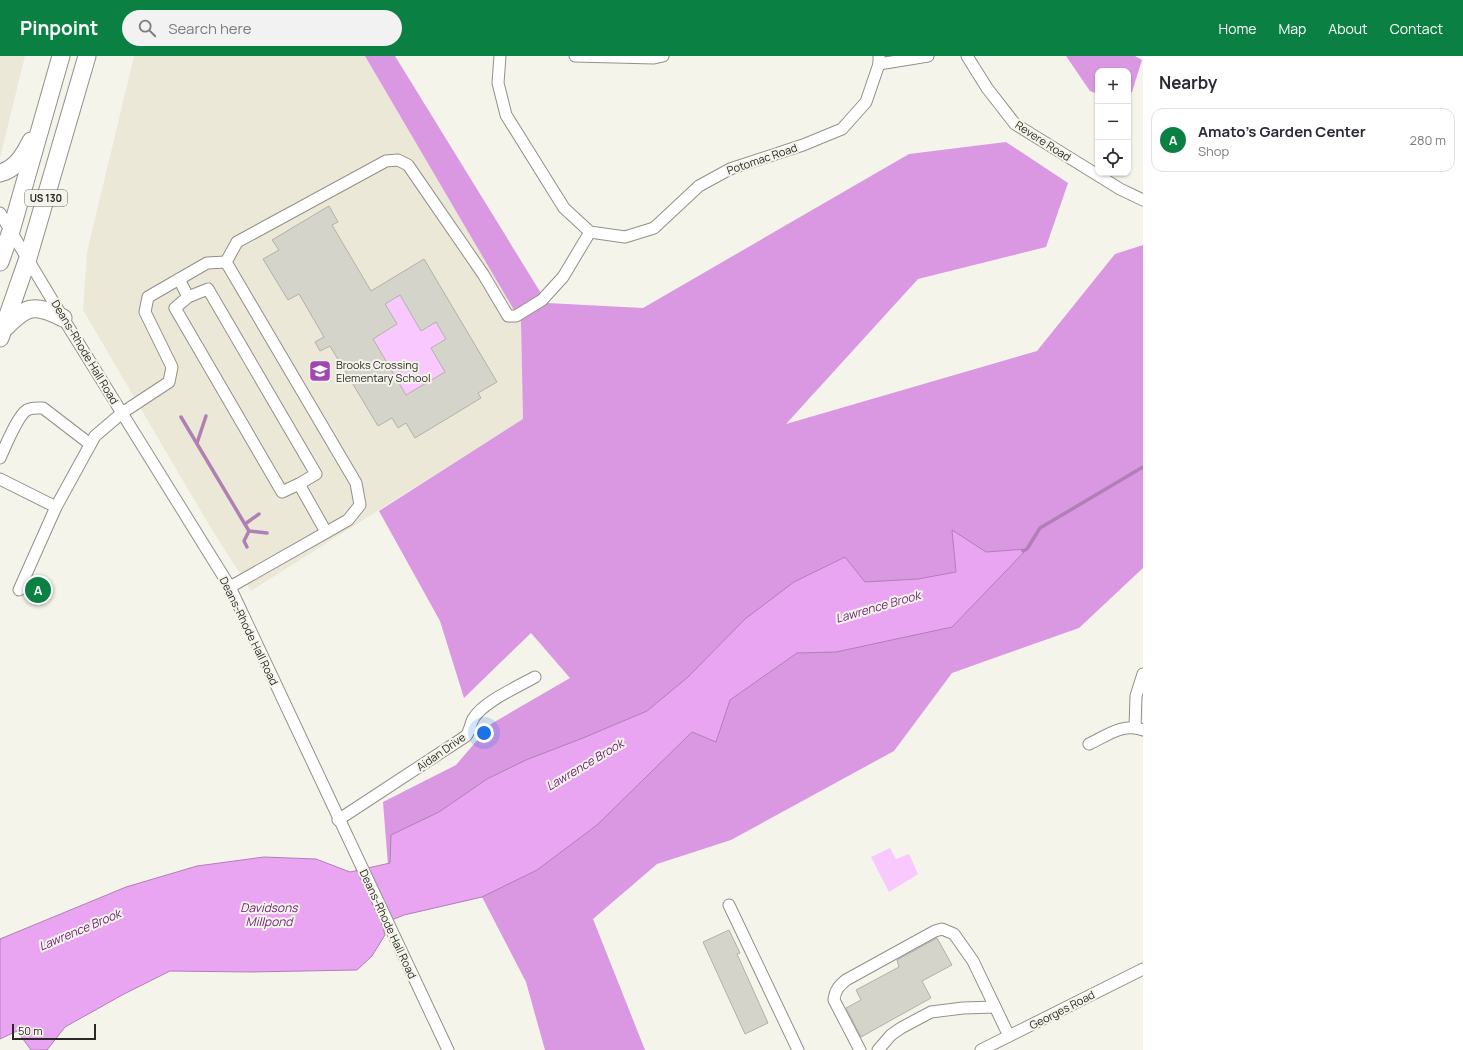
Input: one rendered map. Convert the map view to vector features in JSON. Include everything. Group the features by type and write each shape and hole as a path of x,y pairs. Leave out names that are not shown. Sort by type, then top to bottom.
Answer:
{"highway":[{"name":"US 130","path":"0,262 11,231 61,56"},
{"name":"US 130","path":"2,334 28,258 87,56"},
{"path":"0,173 8,171 22,158 45,113"},
{"path":"2,334 22,312 33,308 50,311 63,318"}],"street":[{"path":"226,262 237,242 386,161 398,160 408,165 483,274 508,316 516,316 542,300 563,277 590,232 564,208 506,115 498,83 500,56"},
{"path":"576,56 654,58 663,56"},
{"path":"879,60 928,56"},
{"name":"Revere Road","path":"968,56 987,88 1015,124 1120,189 1143,200"},
{"name":"Potomac Road","path":"590,232 625,237 654,228 699,186 730,169 803,145 842,129 866,102 879,60"},
{"name":"Deans-Rhode Hall Road","path":"0,213 63,318 230,587 338,820 448,1050"},
{"path":"19,590 56,507 95,436 122,413 169,382 172,367 145,312 148,297 207,263 226,262"},
{"path":"226,262 356,483 360,505 348,520 230,587"},
{"path":"179,279 188,297"},
{"path":"208,289 316,474 300,484 282,492 175,308 188,297 208,289"},
{"path":"0,458 21,416 27,410 35,408 43,408 90,444"},
{"path":"0,479 56,507"},
{"path":"300,484 326,532"},
{"path":"1089,744 1119,729 1139,728 1136,696 1143,674"},
{"name":"Aidan Drive","path":"338,820 466,736 470,731 474,719 486,705 535,677"},
{"path":"729,905 798,1050"},
{"path":"860,1050 834,1000 835,993 840,985 846,980 935,931 942,929 954,934 973,961 1009,1036"},
{"name":"Georges Road","path":"981,1050 1143,969"},
{"path":"878,1050 901,1028 931,1012 963,1008 995,1007"}],"shaded area":[{"path":"0,56 25,56 0,158"},
{"name":"Brooks Crossing Elementary School","path":"134,56 365,56 521,322 523,419 251,591 209,525 83,310 87,252"},
{"path":"365,56 395,56 547,303 643,308 909,154 1006,142 1068,183 1046,247 918,279 786,424 1037,351 1115,254 1143,245 1143,568 1079,628 952,673 894,751 731,840 657,864 593,919 645,1050 545,1050 526,982 482,897 404,915 390,891 383,802 456,765 491,724 570,678 531,633 464,698 440,621 379,511 523,419 521,322"},
{"path":"1066,56 1135,56 1142,60 1132,92 1131,68 1095,68 1095,93 1090,91"},
{"path":"400,295 421,331 436,322 446,339 431,348 445,372 414,409 373,339 397,324 385,304"},
{"path":"890,848 896,859 909,854 918,874 889,892 871,857"}],"water":[{"name":"Davidsons Millpond","path":"952,530 986,552 1027,549 952,627 836,652 797,653 730,700 716,742 692,732 597,825 537,870 482,897 404,915 382,924 385,935 372,956 357,970 250,972 170,971 124,994 65,1027 47,1050 31,1050 17,1031 0,1039 0,939 126,887 197,866 264,857 316,859 350,872 390,863 391,835 439,812 487,779 526,760 647,711 688,677 745,619 794,582 845,557 865,582 918,579 956,572"}],"building":[{"path":"329,206 338,222 332,225 371,291 424,259 497,382 478,393 481,398 415,438 406,423 398,428 392,418 378,426 330,346 320,351 315,342 324,337 299,294 288,300 263,259 279,250 272,240","holes":["400,295 421,331 436,322 446,339 431,348 445,372 406,395 373,339 397,324 385,304"]},
{"path":"729,930 740,953 737,954 768,1023 745,1034 703,942"},
{"path":"937,938 952,965 922,981 931,998 861,1037 846,1008 861,1000 856,990 899,967 897,960"}],"waterway":[{"path":"197,443 206,416"},
{"path":"181,417 249,531 267,533"},
{"name":"Lawrence Brook","path":"1023,551 1027,549 1040,528 1143,467"},
{"path":"245,524 259,514"},
{"path":"247,547 244,541 249,531"}],"place":[{"name":"Brooks Crossing Elementary School","path":"320,371"},
{"name":"Amato's Garden Center","path":"38,590"}]}
